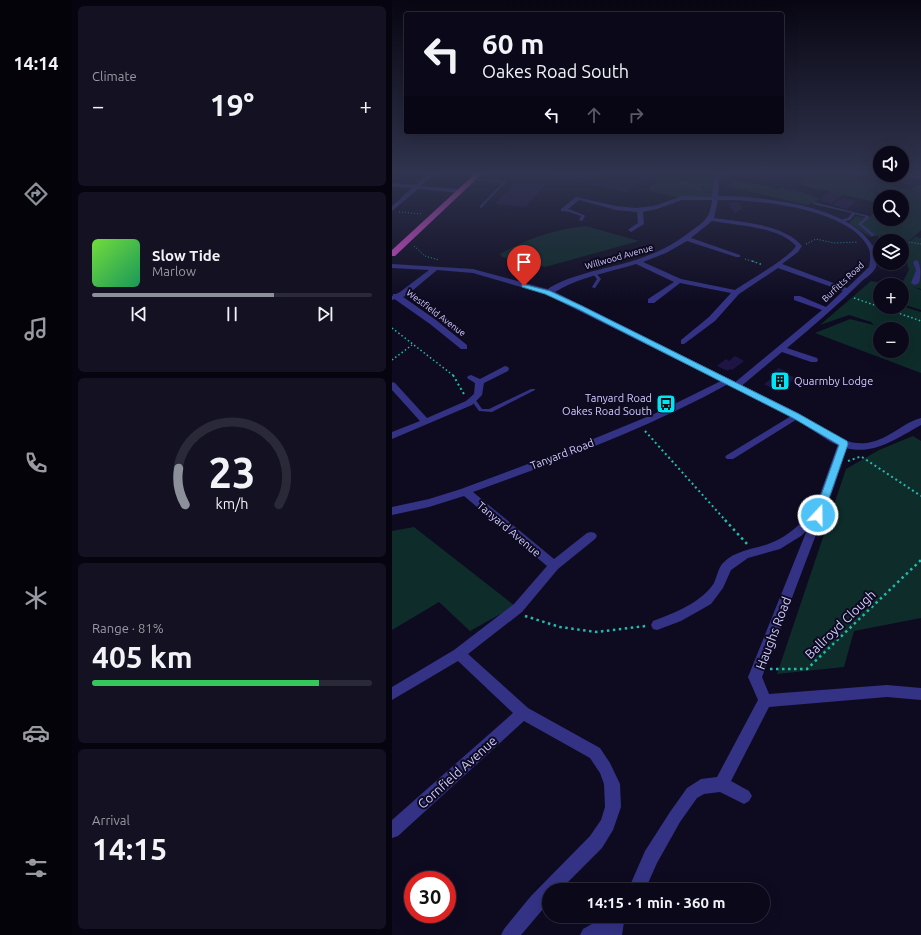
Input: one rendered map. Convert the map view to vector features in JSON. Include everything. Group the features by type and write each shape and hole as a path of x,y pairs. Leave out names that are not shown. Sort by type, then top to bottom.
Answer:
{"highway":[{"path":"392,254 433,216"}],"street":[{"path":"631,230 641,224 640,216"},
{"path":"684,342 712,319 736,292 774,267 798,249 799,246 793,239 780,233 758,227 710,219 711,216"},
{"path":"829,216 842,221 863,235 867,242"},
{"name":"Willwood Avenue","path":"548,292 559,286 594,273 638,262 674,248 688,239 710,219"},
{"path":"688,239 738,256"},
{"name":"Burfitts Road","path":"736,386 828,310 872,268 873,250 867,242"},
{"path":"638,262 657,272 680,281 736,292"},
{"path":"915,283 920,271 916,262"},
{"path":"392,266 456,269 491,276 548,292 796,416 844,444 857,447 869,446 903,432 921,421"},
{"path":"774,267 847,293"},
{"path":"394,297 403,294 436,268"},
{"path":"650,301 680,281"},
{"name":"Westfield Avenue","path":"394,297 433,322 464,347"},
{"path":"797,298 828,310"},
{"path":"781,349 814,360"},
{"path":"470,378 480,382 505,369"},
{"name":"Tanyard Road","path":"392,511 407,509 465,491 639,424 727,381"},
{"path":"392,436 471,402 478,395 480,382"},
{"path":"392,385 425,421"},
{"path":"730,457 796,416"},
{"name":"Haughs Road","path":"765,701 756,677 844,444"},
{"name":"Haughs Road","path":"657,625 677,617 707,600 718,586 726,568 745,554 776,546 796,533 812,518 829,487"},
{"name":"Tanyard Avenue","path":"465,491 554,566"},
{"path":"392,694 459,654 518,608 554,566 591,536"},
{"path":"459,654 523,713 595,753 605,768 612,784 613,807 607,824 596,842 536,902 510,935"},
{"path":"721,784 765,701 887,691 921,694"},
{"name":"Cornfield Avenue","path":"392,830 523,713"},
{"path":"639,883 651,857 674,817 692,793 701,786 721,784 744,796"},
{"path":"589,935 615,924"}],"lane":[{"path":"581,220 582,216"},
{"path":"842,221 849,219 852,216"},
{"path":"866,216 868,216 860,224 873,235"},
{"path":"594,273 599,279 594,288"},
{"path":"471,402 481,410 490,411 533,390"}],"path":[{"path":"798,249 816,239 834,243 867,242 876,237 884,236 921,244"},
{"path":"407,240 425,256 449,264 456,269"},
{"path":"738,256 774,267"},
{"path":"847,293 873,304"},
{"path":"900,314 921,321"},
{"path":"392,328 452,375 471,402"},
{"path":"392,360 412,345"},
{"path":"639,424 754,552"},
{"path":"837,463 862,457 869,446"},
{"path":"862,457 921,496"},
{"name":"Ballroyd Clough","path":"759,669 807,669 921,560"},
{"path":"512,612 560,627 596,632 657,625"}],"green space":[{"path":"856,216 869,218 873,216 873,226 909,226 909,216 921,216 921,230 909,241 909,234 873,234 873,237 870,237 849,223"},
{"path":"586,226 639,241 545,267 502,257 500,254 520,244 552,232"},
{"path":"915,237 921,238 921,289 913,287 921,290 921,310 909,306 909,278 905,278 909,270 909,242"},
{"path":"871,281 873,281 873,314 909,314 909,308 921,312 921,373 881,358 909,358 909,322 873,322 873,324 849,315 820,325"},
{"path":"850,319 873,325 873,355 815,333"},
{"path":"913,436 921,441 921,618 854,631 844,667 777,674 846,469 879,450"},
{"path":"414,527 515,606 470,631 439,602 392,630 392,531"}],"building":[{"path":"735,356 744,361 732,370 730,369 728,371 717,366 726,359 729,361"},
{"name":"Quarmby Lodge","path":"779,368 795,378 779,392 764,384 774,377 769,375"}],"place":[{"name":"Quarmby Lodge","path":"780,381"},
{"name":"Tanyard Road Oakes Road South","path":"666,404"}],"route":[{"path":"524,286 548,292 580,307 804,420 844,444 818,515"}]}
